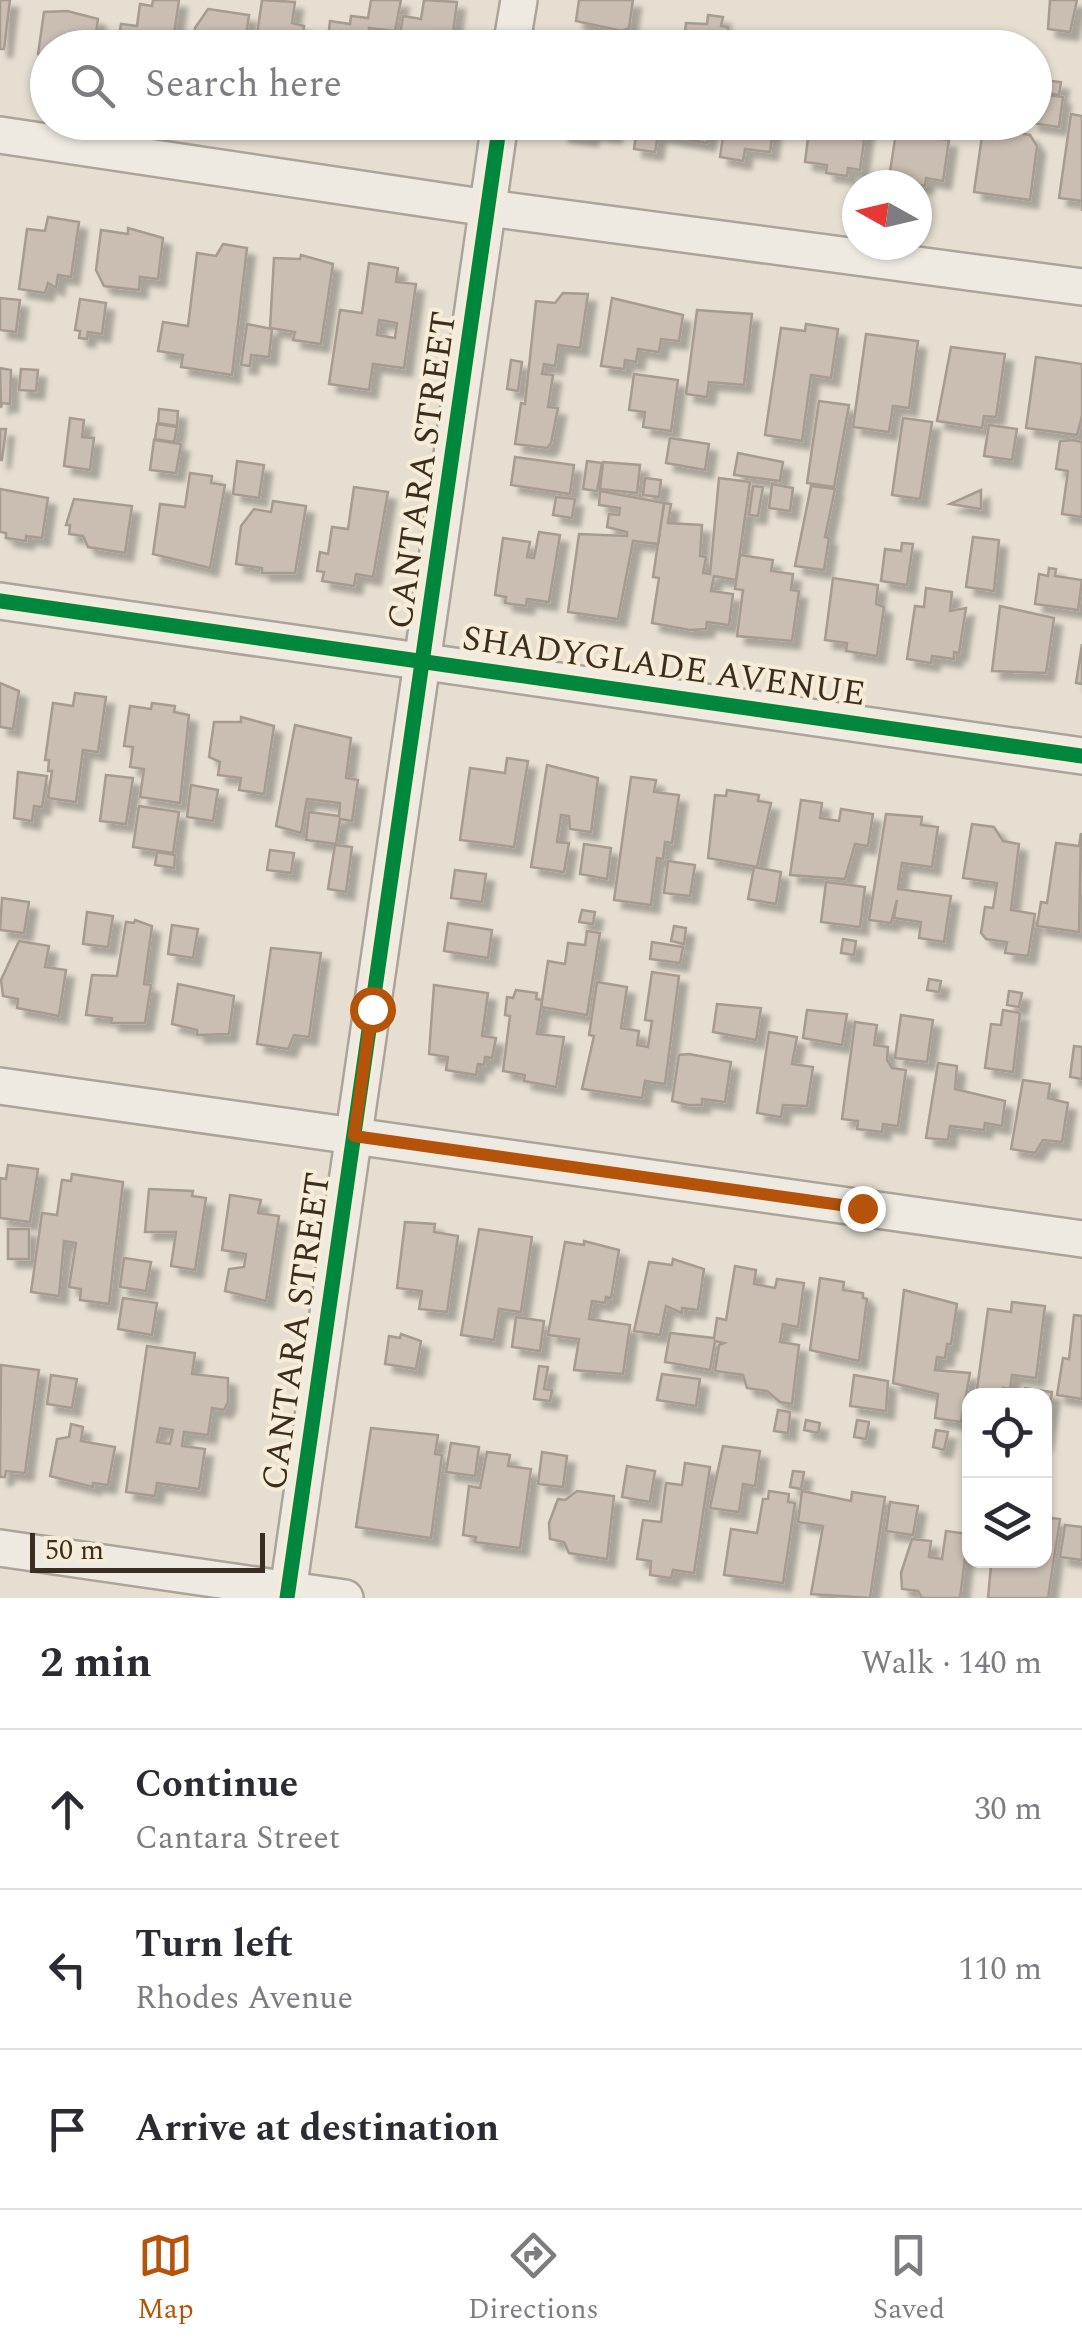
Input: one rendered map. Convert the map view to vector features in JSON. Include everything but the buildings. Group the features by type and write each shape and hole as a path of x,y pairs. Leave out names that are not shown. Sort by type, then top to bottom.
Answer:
{"street":[{"path":"514,30 518,0"},
{"path":"0,135 30,139"},
{"path":"33,140 488,208 1082,287"},
{"name":"CANTARA STREET","path":"288,1594 497,140"},
{"name":"SHADYGLADE AVENUE","path":"0,601 1082,756"},
{"path":"0,1086 1082,1239"},
{"path":"0,1548 288,1594 346,1598"}],"cycle path":[{"path":"287,1598 497,140"},
{"path":"0,601 1082,756"}],"route":[{"path":"372,1009 354,1136 862,1208"}]}
